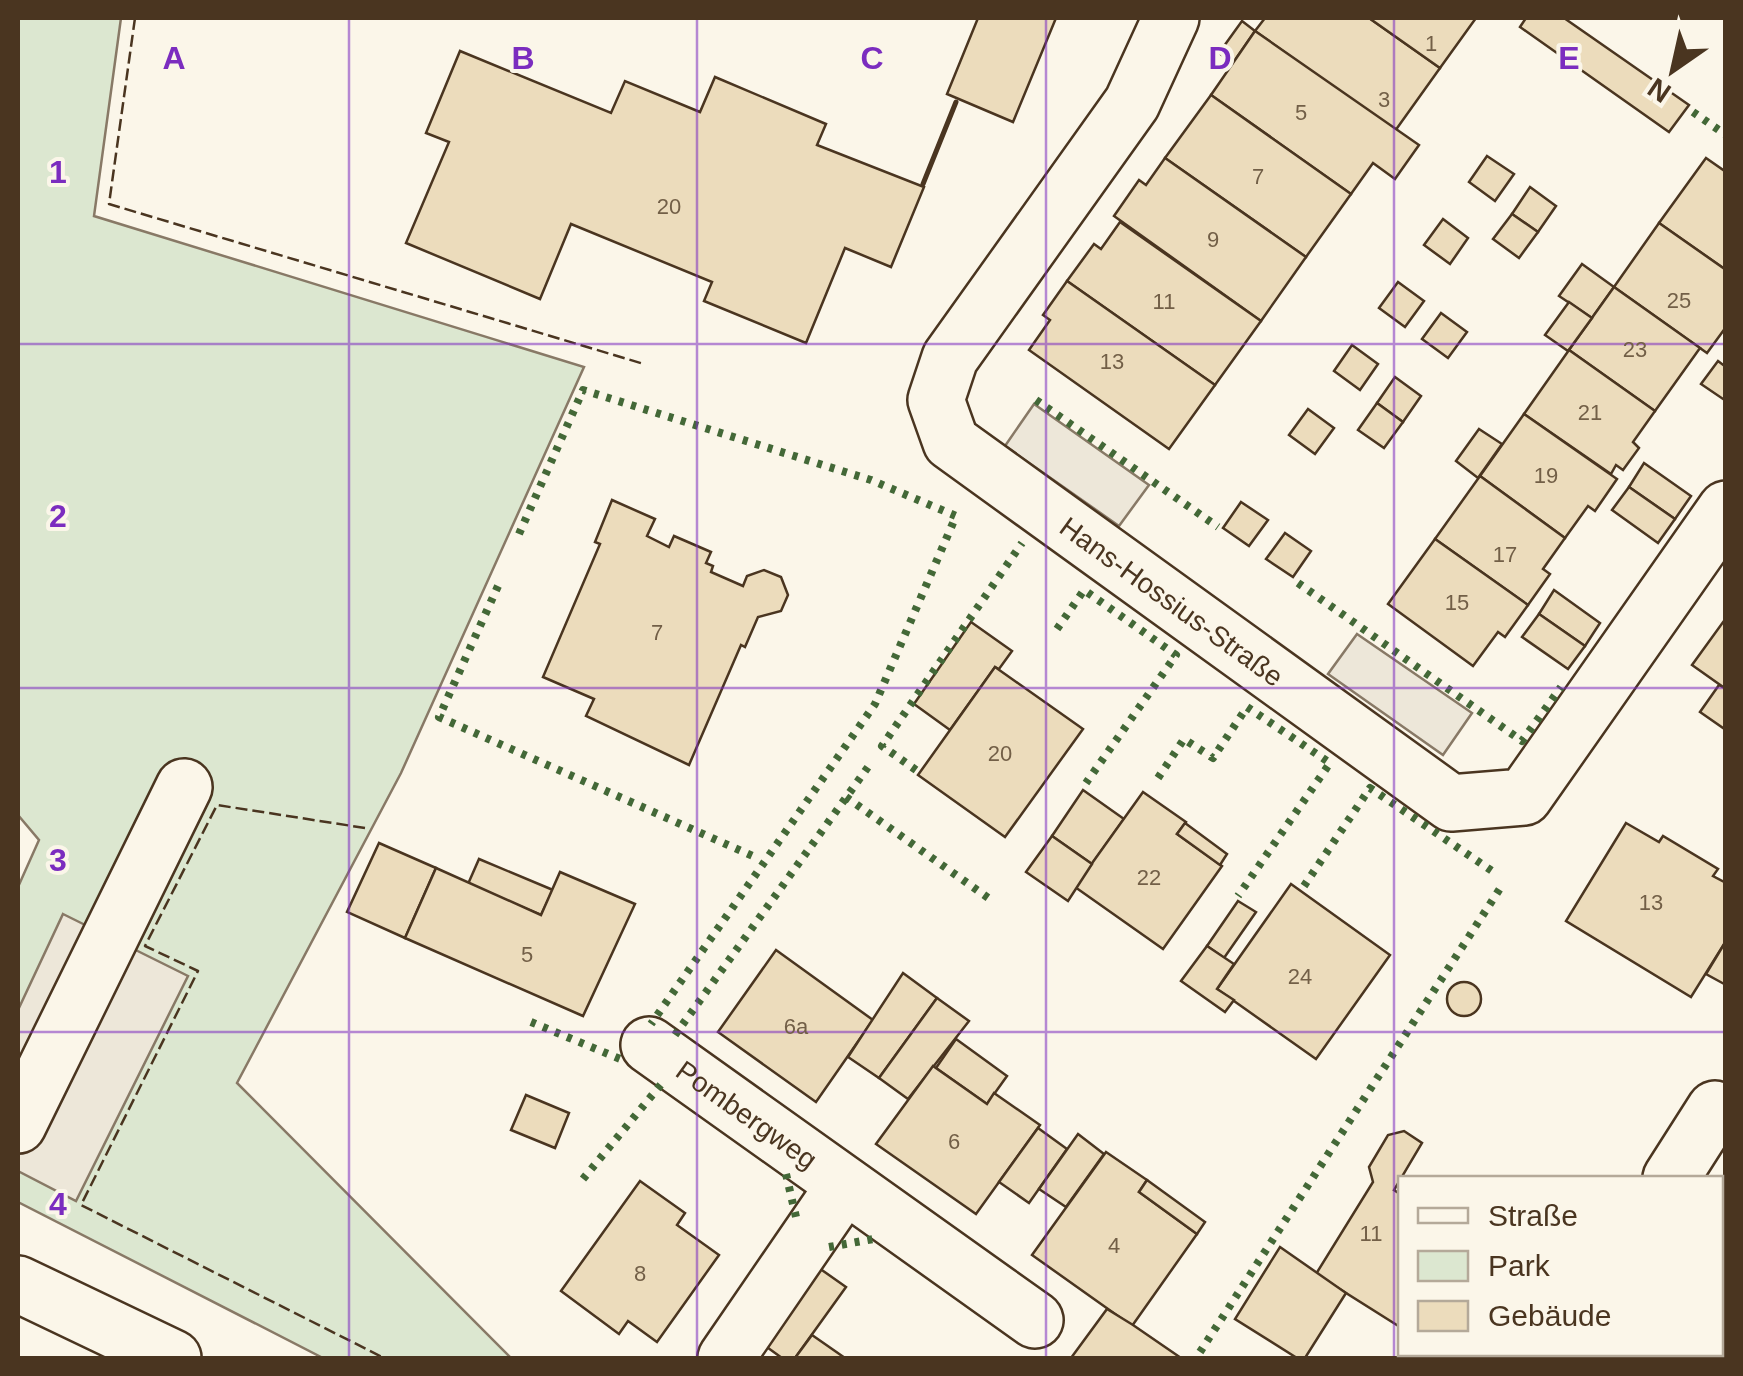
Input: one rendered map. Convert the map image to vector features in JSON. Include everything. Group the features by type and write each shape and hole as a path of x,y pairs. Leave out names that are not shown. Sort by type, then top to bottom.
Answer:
{"street":[{"name":"Hans-Hossius-Straße","path":"1171,18 1132,103 950,358 936,400 952,442 1450,803 1524,797 1726,509"},
{"path":"18,1125 184,788"},
{"name":"Pombergweg","path":"649,1044 1035,1320"},
{"path":"1672,1176 1715,1109 1726,1116"},
{"name":"Pombergweg","path":"726,1358 844,1186"},
{"path":"18,1284 172,1358"}],"green space":[{"path":"18,18 121,18 94,216 584,367 401,773 237,1083 511,1358 323,1358 18,1202 18,887 39,840 18,815"}],"shaded area":[{"path":"1034,404 1149,485 1119,526 1005,446"},
{"path":"1357,634 1472,713 1443,755 1328,674"},
{"path":"63,914 188,976 76,1201 18,1171 18,1010"}],"building":[{"path":"978,18 1056,18 1013,122 947,94"},
{"path":"1265,18 1369,18 1440,68 1395,131 1255,31"},
{"path":"1369,18 1476,18 1440,68"},
{"path":"1526,18 1564,18 1689,105 1669,132 1520,27"},
{"path":"1242,21 1255,31 1233,63 1219,53"},
{"path":"1255,31 1419,145 1395,179 1373,163 1351,194 1211,95"},
{"path":"460,51 611,113 625,81 700,112 715,77 826,124 817,145 924,187 891,267 845,248 806,343 704,301 712,282 571,224 540,299 406,243 449,142 426,133"},
{"path":"1211,95 1351,194 1306,257 1165,158"},
{"path":"1487,156 1514,174 1495,201 1469,182"},
{"path":"1165,158 1306,257 1261,321 1114,216 1139,180 1146,185"},
{"path":"1706,158 1726,172 1726,270 1659,223"},
{"path":"1530,187 1556,206 1538,232 1512,214"},
{"path":"1512,214 1538,232 1519,258 1493,239"},
{"path":"1443,219 1468,238 1450,264 1424,245"},
{"path":"1120,222 1261,321 1215,385 1067,281 1094,244 1101,249"},
{"path":"1659,223 1726,270 1726,327 1707,353 1614,287"},
{"path":"1582,264 1614,287 1592,318 1559,296"},
{"path":"1067,281 1215,385 1169,449 1029,350 1050,320 1043,315"},
{"path":"1398,282 1424,301 1405,327 1379,308"},
{"path":"1614,287 1700,348 1655,411 1569,350"},
{"path":"1569,302 1592,318 1568,351 1545,335"},
{"path":"1441,313 1467,332 1448,358 1422,339"},
{"path":"1352,345 1378,364 1360,390 1334,371"},
{"path":"1569,350 1655,411 1633,442 1639,448 1623,470 1616,465 1611,474 1524,414"},
{"path":"1718,361 1726,367 1726,401 1701,384"},
{"path":"1395,377 1421,396 1403,422 1377,403"},
{"path":"1377,403 1403,422 1384,448 1358,430"},
{"path":"1308,409 1334,428 1315,454 1289,435"},
{"path":"1524,414 1617,479 1595,511 1588,506 1565,538 1480,476"},
{"path":"1479,429 1502,444 1478,478 1456,461"},
{"path":"1644,463 1691,496 1675,519 1629,487"},
{"path":"1480,476 1565,538 1543,569 1550,574 1528,605 1435,539"},
{"path":"1629,487 1675,519 1658,543 1612,510"},
{"path":"612,500 655,519 647,536 669,547 674,536 711,552 706,563 713,566 711,572 743,586 747,576 764,570 781,577 788,595 781,611 758,617 745,647 741,645 689,765 586,716 594,699 543,677 600,544 595,542"},
{"path":"1241,502 1268,520 1249,546 1223,528"},
{"path":"1285,533 1311,551 1293,577 1266,559"},
{"path":"1435,539 1528,605 1505,637 1498,632 1473,666 1388,604"},
{"path":"1554,590 1600,623 1585,646 1539,614"},
{"path":"1539,614 1585,646 1568,669 1522,637"},
{"path":"1726,618 1726,689 1692,665"},
{"path":"971,622 1012,651 999,669 995,667 950,730 914,704"},
{"path":"995,667 1083,729 1005,837 918,775"},
{"path":"1719,685 1726,689 1726,730 1700,712"},
{"path":"1083,790 1124,819 1092,864 1052,836"},
{"path":"1143,792 1186,822 1177,834 1222,866 1163,949 1075,887"},
{"path":"1185,823 1227,854 1220,865 1177,834"},
{"path":"1626,823 1659,842 1663,836 1718,869 1713,876 1726,883 1726,941 1691,997 1566,921"},
{"path":"1052,836 1092,864 1068,901 1026,872"},
{"path":"379,843 436,868 405,938 347,912"},
{"path":"479,859 553,890 541,915 468,884"},
{"path":"436,868 541,915 560,872 635,904 583,1016 405,938"},
{"path":"1291,884 1390,955 1316,1059 1217,989"},
{"path":"1238,901 1256,912 1224,958 1207,946"},
{"path":"1726,941 1726,985 1706,974"},
{"path":"1207,946 1234,964 1217,989 1234,1000 1225,1012 1181,981"},
{"path":"776,950 873,1020 816,1102 718,1032"},
{"path":"903,973 937,998 879,1078 848,1057"},
{"path":"1464,982 1476,987 1481,999 1476,1011 1464,1016 1452,1011 1447,999 1452,987"},
{"path":"937,998 969,1021 908,1099 879,1078"},
{"path":"956,1039 1007,1076 987,1104 936,1068"},
{"path":"933,1066 987,1104 994,1093 1040,1125 976,1214 876,1144"},
{"path":"526,1095 569,1113 555,1148 511,1130"},
{"path":"1038,1128 1067,1149 1029,1203 999,1182"},
{"path":"1404,1131 1422,1143 1402,1176 1398,1176 1394,1190 1398,1193 1398,1326 1316,1274 1373,1182 1369,1167 1388,1135"},
{"path":"1078,1134 1104,1154 1066,1207 1039,1189"},
{"path":"1106,1152 1147,1180 1139,1192 1197,1234 1132,1326 1032,1255"},
{"path":"1147,1180 1205,1222 1197,1234 1139,1192"},
{"path":"640,1181 685,1213 677,1225 719,1255 657,1342 628,1321 619,1334 561,1291"},
{"path":"1723,1218 1726,1220 1723,1272"},
{"path":"1280,1247 1346,1293 1305,1358 1297,1358 1235,1319"},
{"path":"819,1268 846,1287 795,1358 782,1358 764,1345"},
{"path":"1107,1309 1133,1325 1181,1358 1071,1358"},
{"path":"1723,1310 1726,1311 1726,1358 1634,1358 1723,1356"},
{"path":"812,1335 845,1358 795,1358"}],"hedge":[{"path":"1693,112 1726,135"},
{"path":"519,534 583,390 871,480 956,516 875,704 651,1024"},
{"path":"1036,400 1218,527"},
{"path":"916,770 882,746 1022,543"},
{"path":"1298,583 1522,741 1561,687"},
{"path":"498,586 439,717 755,857"},
{"path":"1057,629 1084,590 1176,655 1086,783"},
{"path":"1158,778 1184,739 1213,758 1247,707 1330,763 1238,896"},
{"path":"675,1035 868,767"},
{"path":"1304,886 1370,788 1498,875"},
{"path":"846,797 994,902"},
{"path":"1200,1352 1501,887"},
{"path":"531,1022 625,1061"},
{"path":"583,1179 663,1082"},
{"path":"786,1174 796,1217"},
{"path":"829,1247 879,1238"}],"fence":[{"path":"135,18 109,204 644,364"},
{"path":"365,828 217,805 145,946 198,971 81,1205 384,1358"}],"wall":[{"path":"923,184 956,102"}]}
